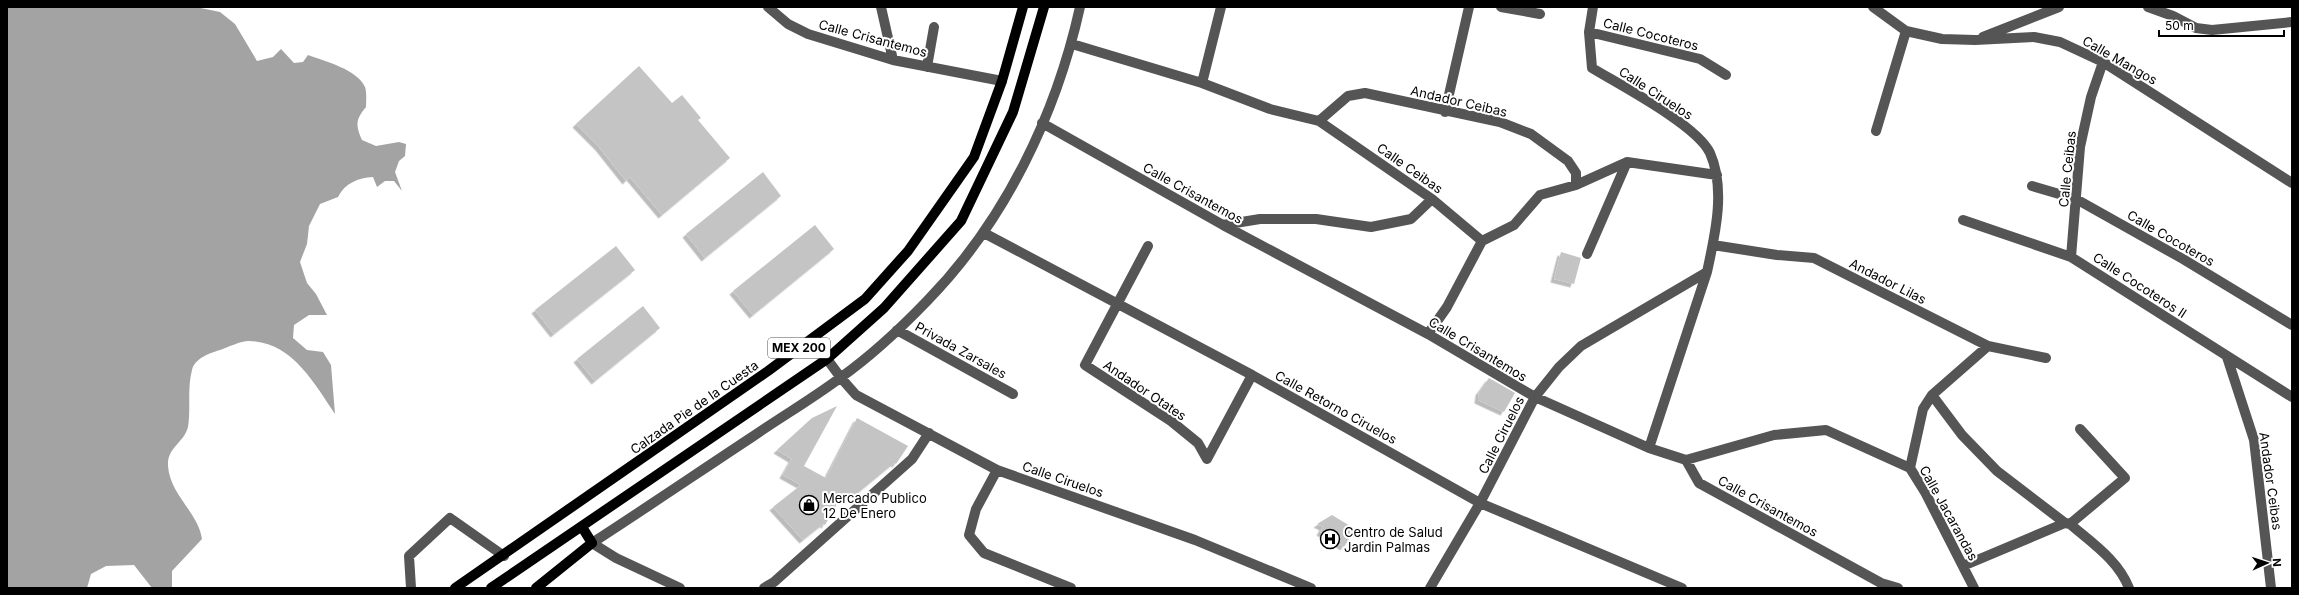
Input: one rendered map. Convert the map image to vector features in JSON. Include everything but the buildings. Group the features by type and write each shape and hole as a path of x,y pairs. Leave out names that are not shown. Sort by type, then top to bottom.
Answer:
{"main road":[{"name":"Calzada Pie de la Cuesta","path":"455,588 504,556 768,371 865,299 908,251 974,157 1002,81 1023,7"},
{"name":"MEX 200","path":"491,588 582,528 828,359 884,308 961,221 1013,112 1044,7"},
{"path":"536,588 592,544 582,528"}],"street":[{"name":"Calle Crisantemos","path":"768,7 788,24 808,34 893,60 1002,81"},
{"path":"881,7 893,60"},
{"path":"680,588 616,558 592,544 841,378 897,330 928,300 960,264 984,232 1020,174 1042,123 1072,44 1080,7"},
{"path":"1202,83 1221,7"},
{"path":"1445,112 1469,7"},
{"path":"1501,7 1540,14"},
{"name":"Calle Ciruelos","path":"1593,7 1589,32 1592,68 1669,114 1693,134 1710,152 1717,175 1718,219 1707,272 1649,448"},
{"name":"Calle Mangos","path":"1873,7 1906,31 1942,39 1975,40 2034,37 2060,42 2103,62 2292,183"},
{"path":"1975,40 2059,7"},
{"path":"2148,7 2173,16 2196,28 2212,30 2292,22"},
{"path":"927,67 934,27"},
{"path":"1876,131 1906,31"},
{"name":"Calle Cocoteros","path":"1589,32 1700,59 1726,75"},
{"name":"Calle Ceibas","path":"1072,44 1202,83 1270,108 1319,121 1432,199 1482,241"},
{"name":"Calle Ceibas","path":"2072,257 2080,146 2091,97 2103,62"},
{"name":"Andador Ceibas","path":"1319,121 1348,96 1365,93 1445,112 1500,122 1531,134 1568,161 1576,173 1576,185"},
{"name":"Calle Crisantemos","path":"1042,123 1223,225 1428,334 1535,397 1649,448 1686,460 1699,483 1882,585 1898,588"},
{"path":"1428,334 1447,307 1482,241 1514,225 1540,195 1576,185 1627,162 1717,175"},
{"path":"1587,254 1627,162"},
{"name":"Calle Cocoteros","path":"2032,186 2076,199 2183,259 2292,325"},
{"path":"1223,225 1260,219 1309,219 1371,227 1411,219 1432,199"},
{"name":"Calle Cocoteros II","path":"1963,220 2072,257 2292,397"},
{"name":"Calle Retorno Ciruelos","path":"984,232 1116,304 1252,375 1480,503 1682,588"},
{"name":"Andador Lilas","path":"1713,245 1777,255 1814,258 1988,346 2046,358"},
{"path":"1116,304 1148,246"},
{"name":"Calle Ciruelos","path":"1430,588 1480,503 1535,397 1559,367 1581,346 1707,272"},
{"name":"Andador Otates","path":"1116,304 1085,365 1171,422 1198,443 1207,459 1252,375"},
{"name":"Privada Zarsales","path":"897,330 1012,394"},
{"path":"1910,468 1923,409 1932,395 1988,346"},
{"name":"Andador Ceibas","path":"2227,357 2254,440 2271,588"},
{"name":"Calle Ciruelos","path":"828,359 841,378 856,394 997,470 1195,540 1311,588"},
{"path":"1932,395 1962,435 1997,471 2106,553 2126,579 2129,588"},
{"path":"1963,566 2067,524 2125,478 2080,429"},
{"name":"Calle Jacarandas","path":"1686,460 1774,435 1826,430 1910,468 1974,588"},
{"path":"764,588 775,585 912,458 928,433"},
{"path":"997,470 976,509 969,535 984,553 1071,588"},
{"path":"411,588 408,556 450,518 504,556"}],"shaded area":[{"path":"7,7 196,7 220,12 235,24 257,61 273,57 281,49 294,63 303,62 308,55 332,63 356,76 365,87 366,92 366,107 358,119 358,130 362,140 376,146 399,142 406,144 405,156 399,161 395,172 402,191 394,181 385,181 377,187 373,177 357,180 344,188 338,197 320,204 309,226 307,244 300,262 307,283 316,294 327,315 309,315 294,325 293,338 307,350 323,352 331,365 335,414 319,390 300,366 290,356 278,348 264,343 246,341 208,354 196,362 192,370 190,384 188,427 183,437 170,454 168,466 174,486 195,520 202,539 172,571 172,588 152,588 134,565 106,566 91,574 87,588 7,588"}],"place":[{"name":"Mercado Publico 12 De Enero","path":"809,505"},
{"name":"Centro de Salud Jardin Palmas","path":"1330,539"}]}
